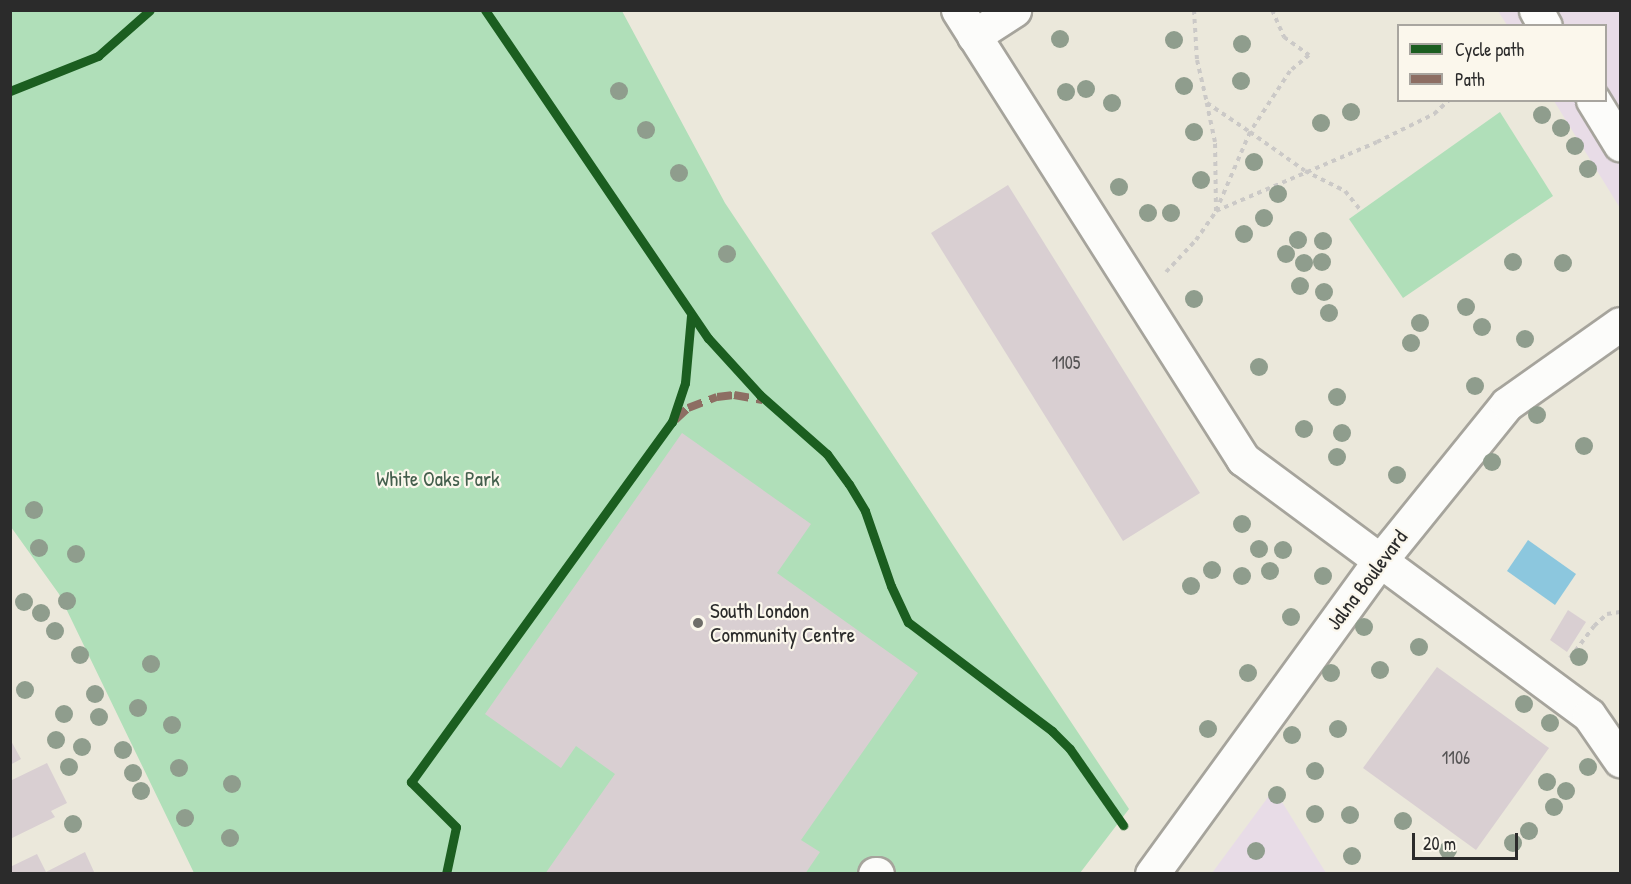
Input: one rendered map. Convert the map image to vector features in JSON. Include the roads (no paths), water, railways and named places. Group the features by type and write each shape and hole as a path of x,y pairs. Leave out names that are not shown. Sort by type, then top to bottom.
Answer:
{"street":[{"path":"1014,10 966,23 1243,459 1379,562 1589,715 1620,760"},
{"path":"1536,10 1544,24"},
{"path":"1594,102 1619,140"},
{"name":"Jalna Boulevard","path":"1152,873 1379,562 1507,404 1620,324"}],"water":[{"path":"1528,540 1576,574 1555,605 1507,571"}],"place":[{"name":"South London Community Centre","path":"698,623"}],"park label":[{"name":"White Oaks Park","path":"438,479"}]}
